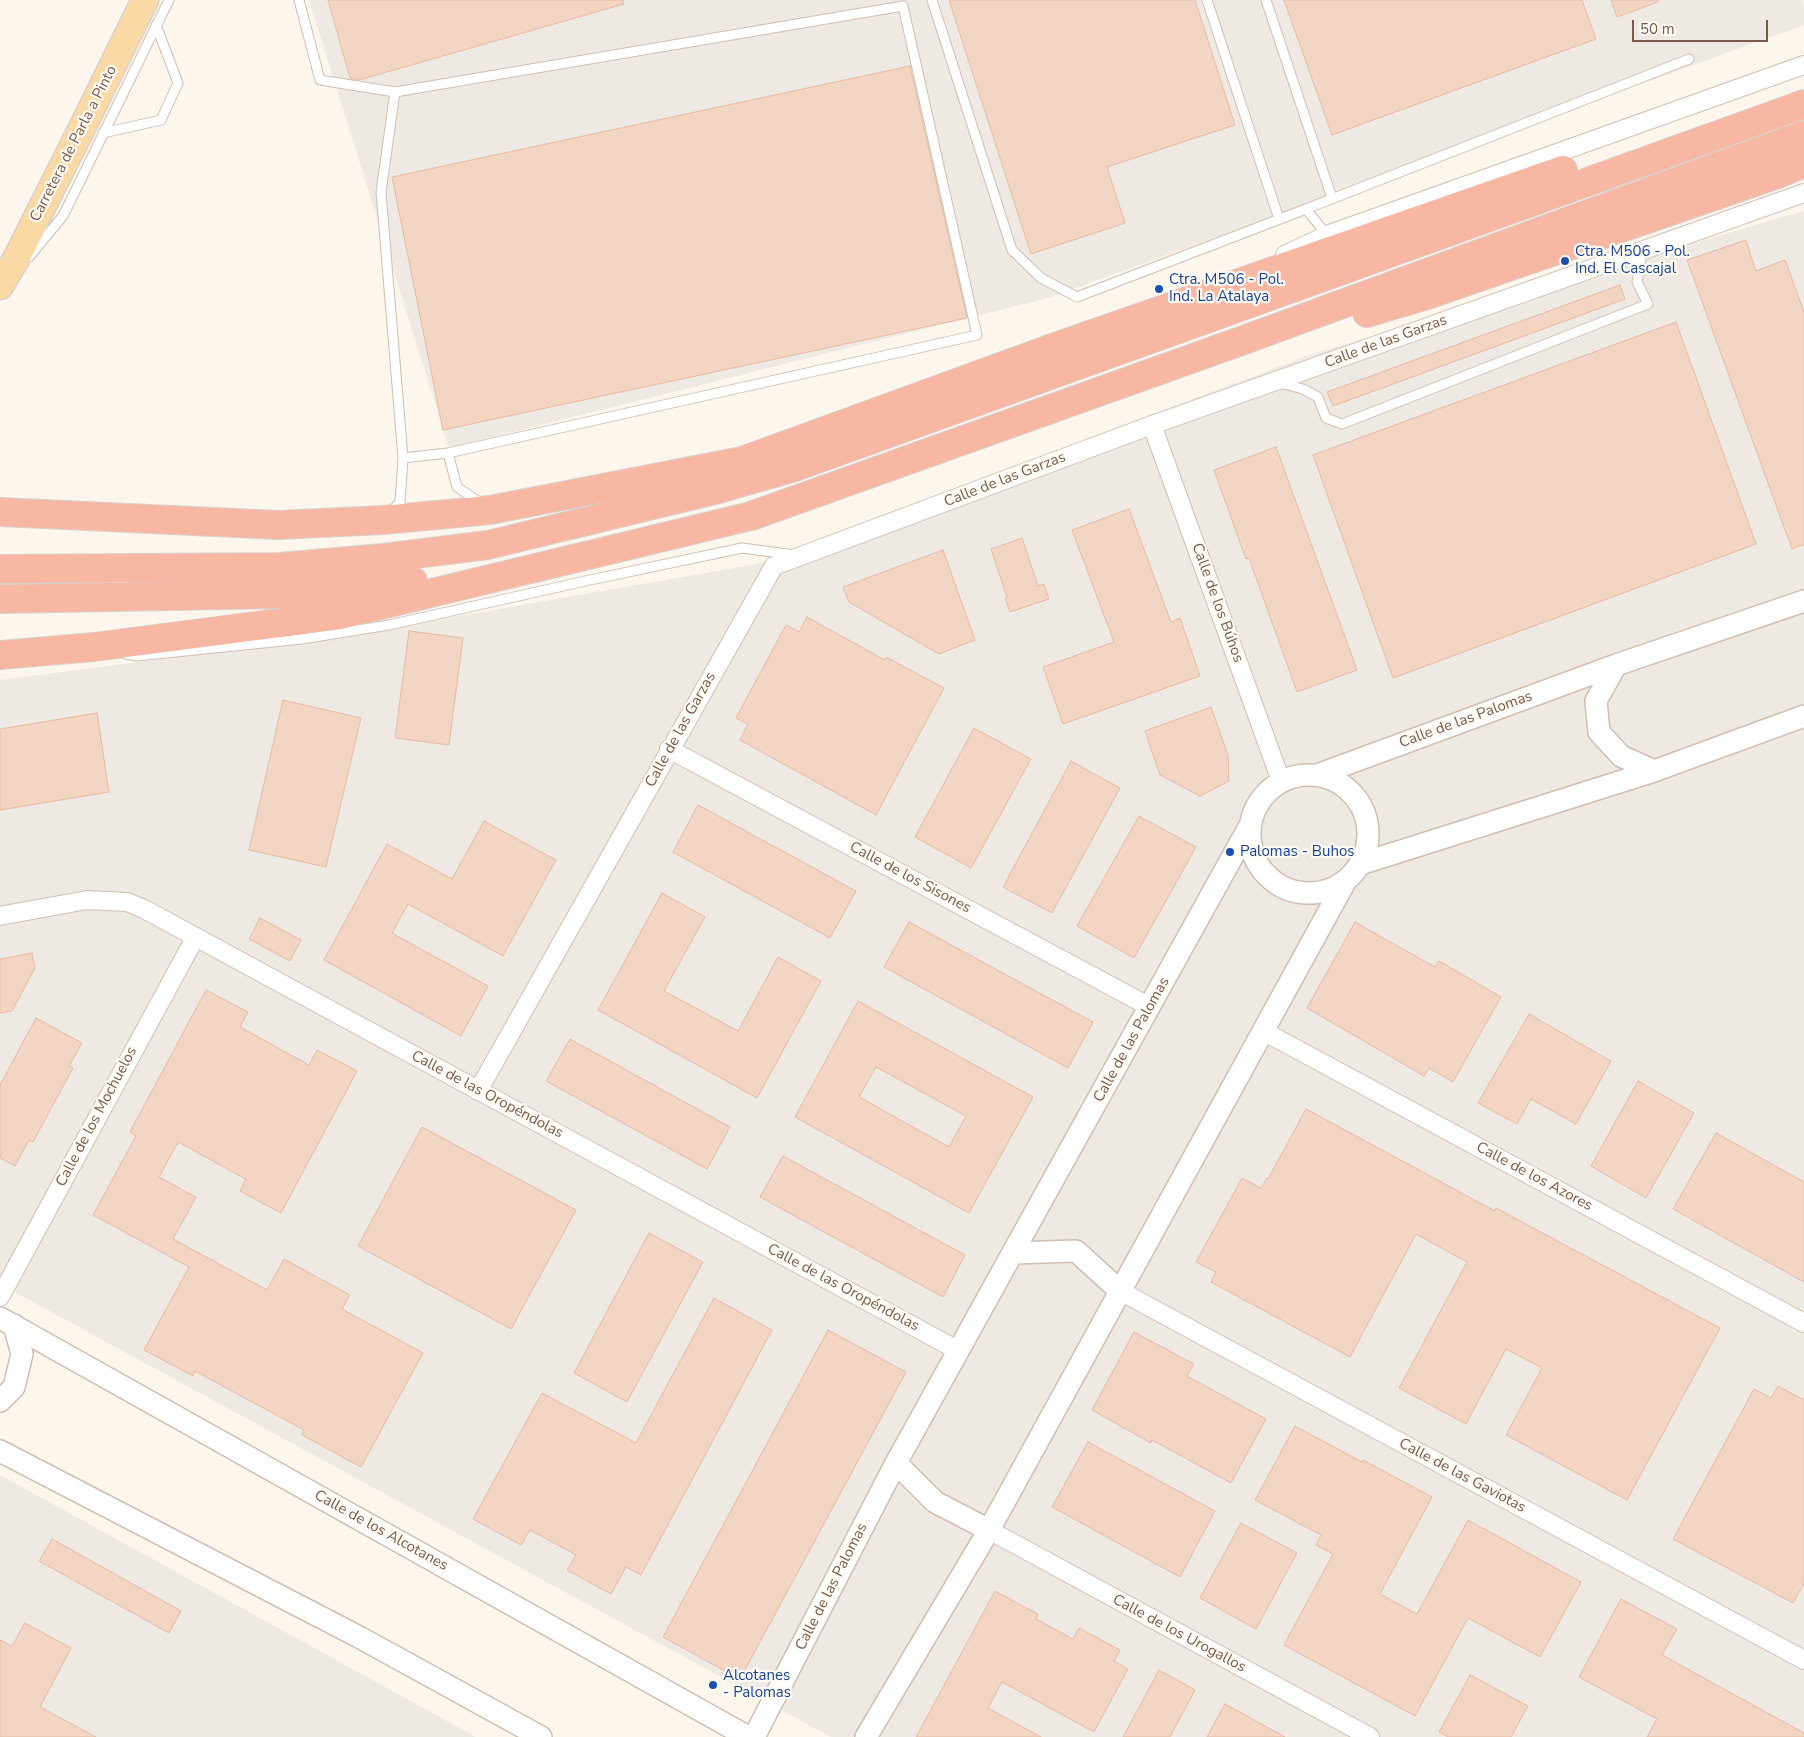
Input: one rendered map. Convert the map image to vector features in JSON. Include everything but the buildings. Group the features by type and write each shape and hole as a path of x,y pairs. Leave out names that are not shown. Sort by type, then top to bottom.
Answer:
{"highway":[{"path":"0,512 279,525 384,520 490,510 742,461 1055,347 1623,149 1804,102"},
{"path":"0,569 280,567 383,558 488,545 711,491 804,463 1804,102"},
{"path":"0,655 94,648 340,615 536,566 751,516 1241,341 1804,135"},
{"path":"1241,341 1299,332 1424,296 1791,173 1804,163"},
{"path":"0,599 283,594 366,587 536,566"}],"main road":[{"name":"Carretera de Parla a Pinto","path":"0,286 16,259 145,0"}],"street":[{"path":"1055,347 1267,264 1327,235 1804,64"},
{"name":"Calle de las Garzas","path":"478,1091 669,749 774,566 1152,425 1804,193"},
{"name":"Calle de los Búhos","path":"1152,425 1281,781"},
{"name":"Calle de las Palomas","path":"1317,775 1616,665 1804,601"},
{"path":"1616,665 1596,701 1599,732 1622,756 1654,771"},
{"path":"1360,864 1654,771 1804,716"},
{"name":"Calle de los Sisones","path":"669,749 1150,1007"},
{"path":"866,1737 989,1530 1345,882 1360,864 1367,846 1368,827 1363,808 1351,792 1335,781 1317,775 1298,775 1281,781 1266,793 1255,808 1249,827 1250,847 1257,866 1270,881 1288,891 1308,894 1327,892 1345,882"},
{"name":"Calle de las Palomas","path":"754,1737 896,1463 1249,827"},
{"name":"Calle de las Oropéndolas","path":"0,916 88,900 127,902 144,909 959,1351"},
{"name":"Calle de los Mochuelos","path":"0,1297 195,938"},
{"name":"Calle de los Azores","path":"1264,1031 1804,1323"},
{"path":"1013,1253 1076,1251 1120,1291"},
{"name":"Calle de las Gaviotas","path":"1120,1291 1804,1660"},
{"name":"Calle de los Alcotanes","path":"0,1401 14,1387 22,1354 7,1322"},
{"name":"Calle de los Alcotanes","path":"7,1322 748,1737"},
{"path":"0,1451 359,1638 541,1737"},
{"path":"896,1463 935,1502 989,1530"},
{"name":"Calle de los Urogallos","path":"989,1530 1370,1737"}],"lane":[{"path":"0,292 63,216 169,0"},
{"path":"299,0 320,80 395,92 903,6 977,335 448,453 402,458"},
{"path":"932,0 1012,250 1041,278 1077,296 1306,209 1689,59"},
{"path":"1207,0 1279,219"},
{"path":"1266,0 1332,198"},
{"path":"104,134 161,120 178,83 156,25"},
{"path":"384,520 400,502 402,458 381,192 395,92"},
{"path":"1306,209 1327,235"},
{"path":"1274,381 1303,389 1318,398 1326,418 1342,424 1648,304 1637,282 1642,251"},
{"path":"448,453 457,487 490,510"},
{"path":"94,648 137,656 302,639 389,626 590,580 742,548 801,556"}],"shaded area":[{"path":"309,0 1802,0 1804,5 1804,25 1048,298 449,448"},
{"path":"1804,211 1804,1737 831,1737 0,1284 0,680 349,635 758,564 1312,354"},
{"path":"0,1475 476,1737 0,1737"}],"place":[{"name":"Ctra. M506 - Pol. Ind. El Cascajal","path":"1565,261"},
{"name":"Ctra. M506 - Pol. Ind. La Atalaya","path":"1159,289"},
{"name":"Palomas - Buhos","path":"1230,852"},
{"name":"Alcotanes - Palomas","path":"713,1685"}]}
